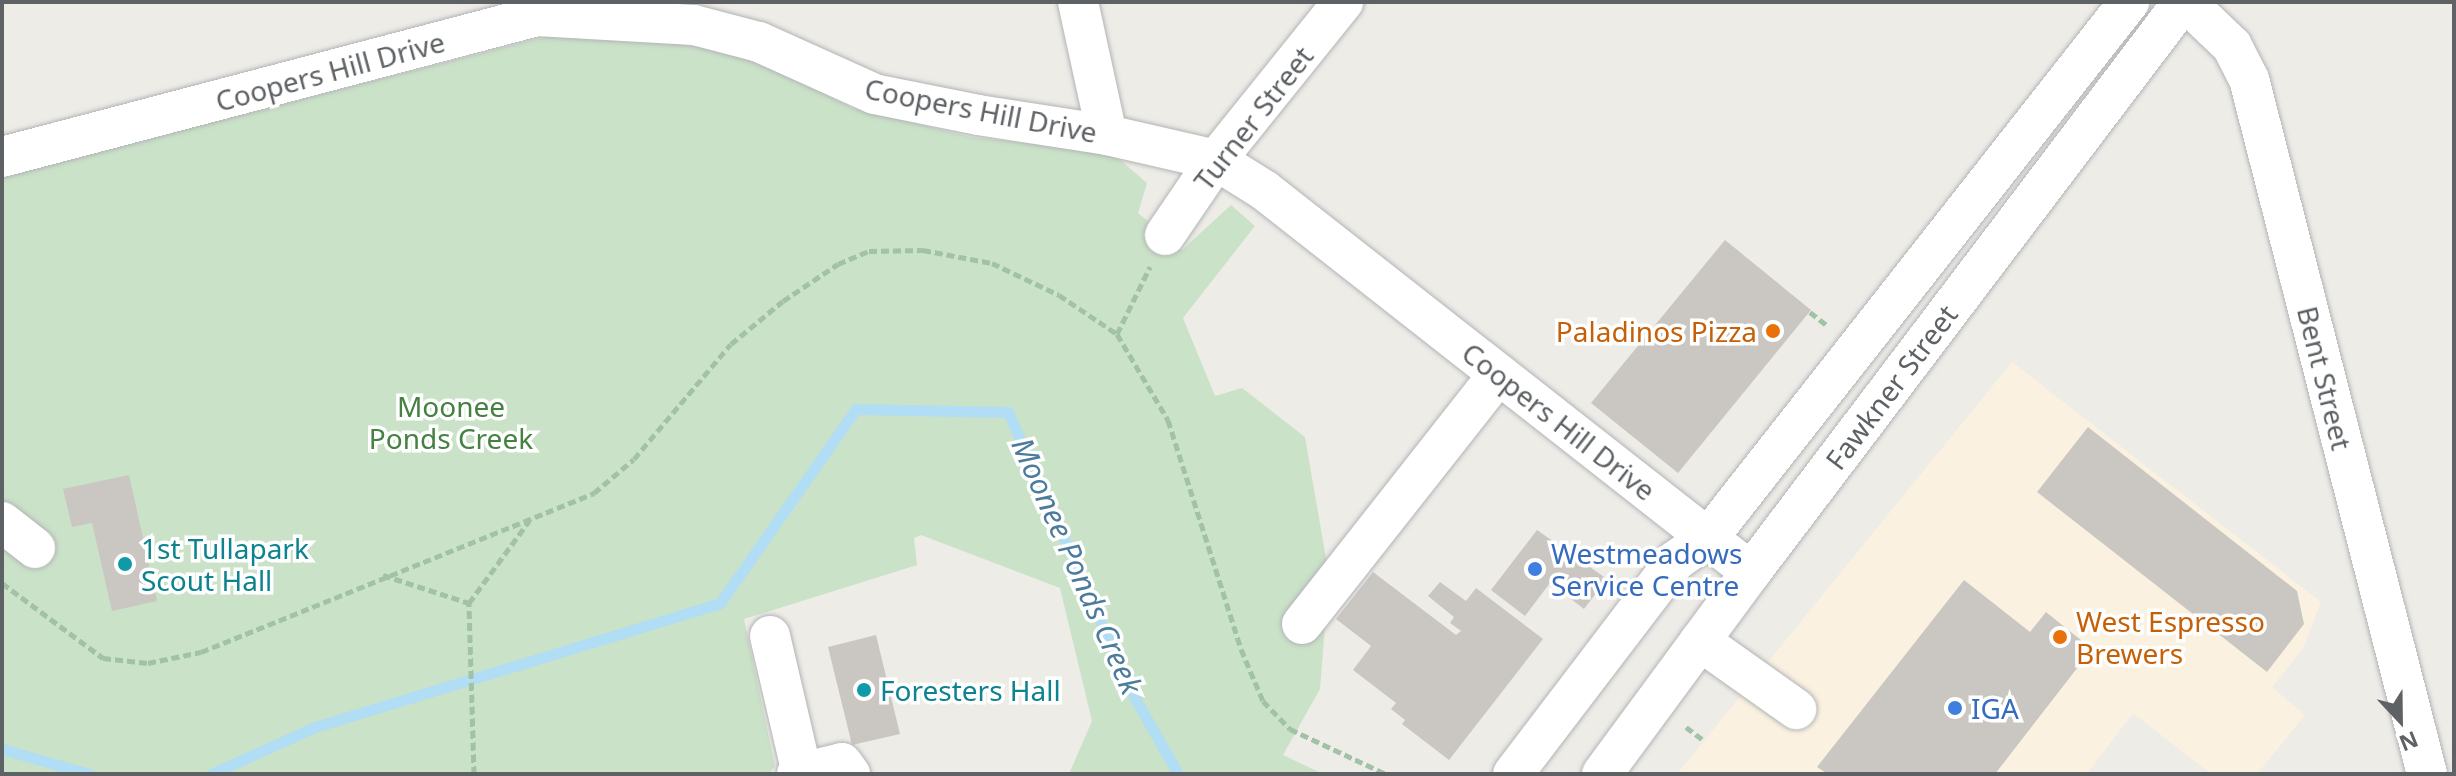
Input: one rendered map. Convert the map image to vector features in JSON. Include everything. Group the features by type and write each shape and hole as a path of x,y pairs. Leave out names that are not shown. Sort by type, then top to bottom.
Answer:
{"street":[{"path":"1078,2 1107,135"},
{"name":"Turner Street","path":"1165,235 1216,160 1343,2"},
{"path":"1513,774 1675,561 1708,538 2129,2"},
{"name":"Fawkner Street","path":"1602,774 1751,572 2184,2"},
{"name":"Bent Street","path":"2184,2 2232,46 2249,79 2427,774"},
{"name":"Coopers Hill Drive","path":"2,157 537,16 694,25 759,42 874,94 978,115 1107,135 1216,160 1264,190 1751,572"},
{"path":"1302,624 1499,374"},
{"path":"2,522 35,548"},
{"path":"770,636 799,774 842,763 850,774"},
{"path":"1700,641 1796,709"}],"path":[{"path":"1117,334 1165,235"},
{"path":"2,583 103,658 148,663 201,652 383,575 594,493 634,459 731,344 805,286 838,264 869,251 923,250 992,263 1059,295 1117,334 1168,420 1241,649 1263,701 1290,729 1386,774"},
{"path":"474,774 469,603 530,520"},
{"path":"383,575 469,603"},
{"path":"1686,727 1702,739"}],"shaded area":[{"path":"2012,362 2321,602 2303,649 2272,687 2305,715 2257,774 2211,774 2133,713 2087,774 1677,774"}],"green space":[{"name":"Moonee Ponds Creek","path":"556,34 653,40 747,55 852,108 971,137 1112,153 1147,183 1138,213 1182,250 1231,205 1255,226 1183,318 1215,396 1242,388 1305,437 1329,576 1320,689 1283,755 1323,774 1069,774 1092,721 1060,588 921,535 914,538 917,565 744,619 775,766 769,774 2,774 2,176"}],"building":[{"path":"1725,240 1811,310 1678,473 1591,403"},
{"path":"2088,427 2297,591 2304,624 2267,672 2037,492"},
{"name":"1st Tullapark Scout Hall","path":"129,475 157,601 112,611 92,523 72,527 63,489"},
{"path":"1537,530 1607,579 1584,609 1550,583 1525,616 1491,590"},
{"path":"1373,572 1456,635 1461,631 1450,623 1454,617 1428,596 1440,582 1466,601 1476,588 1543,639 1449,760 1402,724 1405,720 1391,709 1396,703 1353,670 1371,646 1336,619"},
{"name":"IGA","path":"1964,580 2030,632 2046,612 2092,649 1995,774 1828,774 1817,767"},
{"name":"Foresters Hall","path":"876,635 900,734 852,745 828,647"}],"waterway":[{"name":"Moonee Ponds Creek","path":"211,774 315,727 720,603 856,409 1008,412 1132,693 1178,774"},
{"name":"Moonee Ponds Creek","path":"2,749 89,774"}],"place":[{"name":"Paladinos Pizza","path":"1773,331"},
{"name":"1st Tullapark Scout Hall","path":"125,564"},
{"name":"Westmeadows Service Centre","path":"1535,569"},
{"name":"West Espresso Brewers","path":"2060,637"},
{"name":"Foresters Hall","path":"864,690"},
{"name":"IGA","path":"1955,708"}]}
